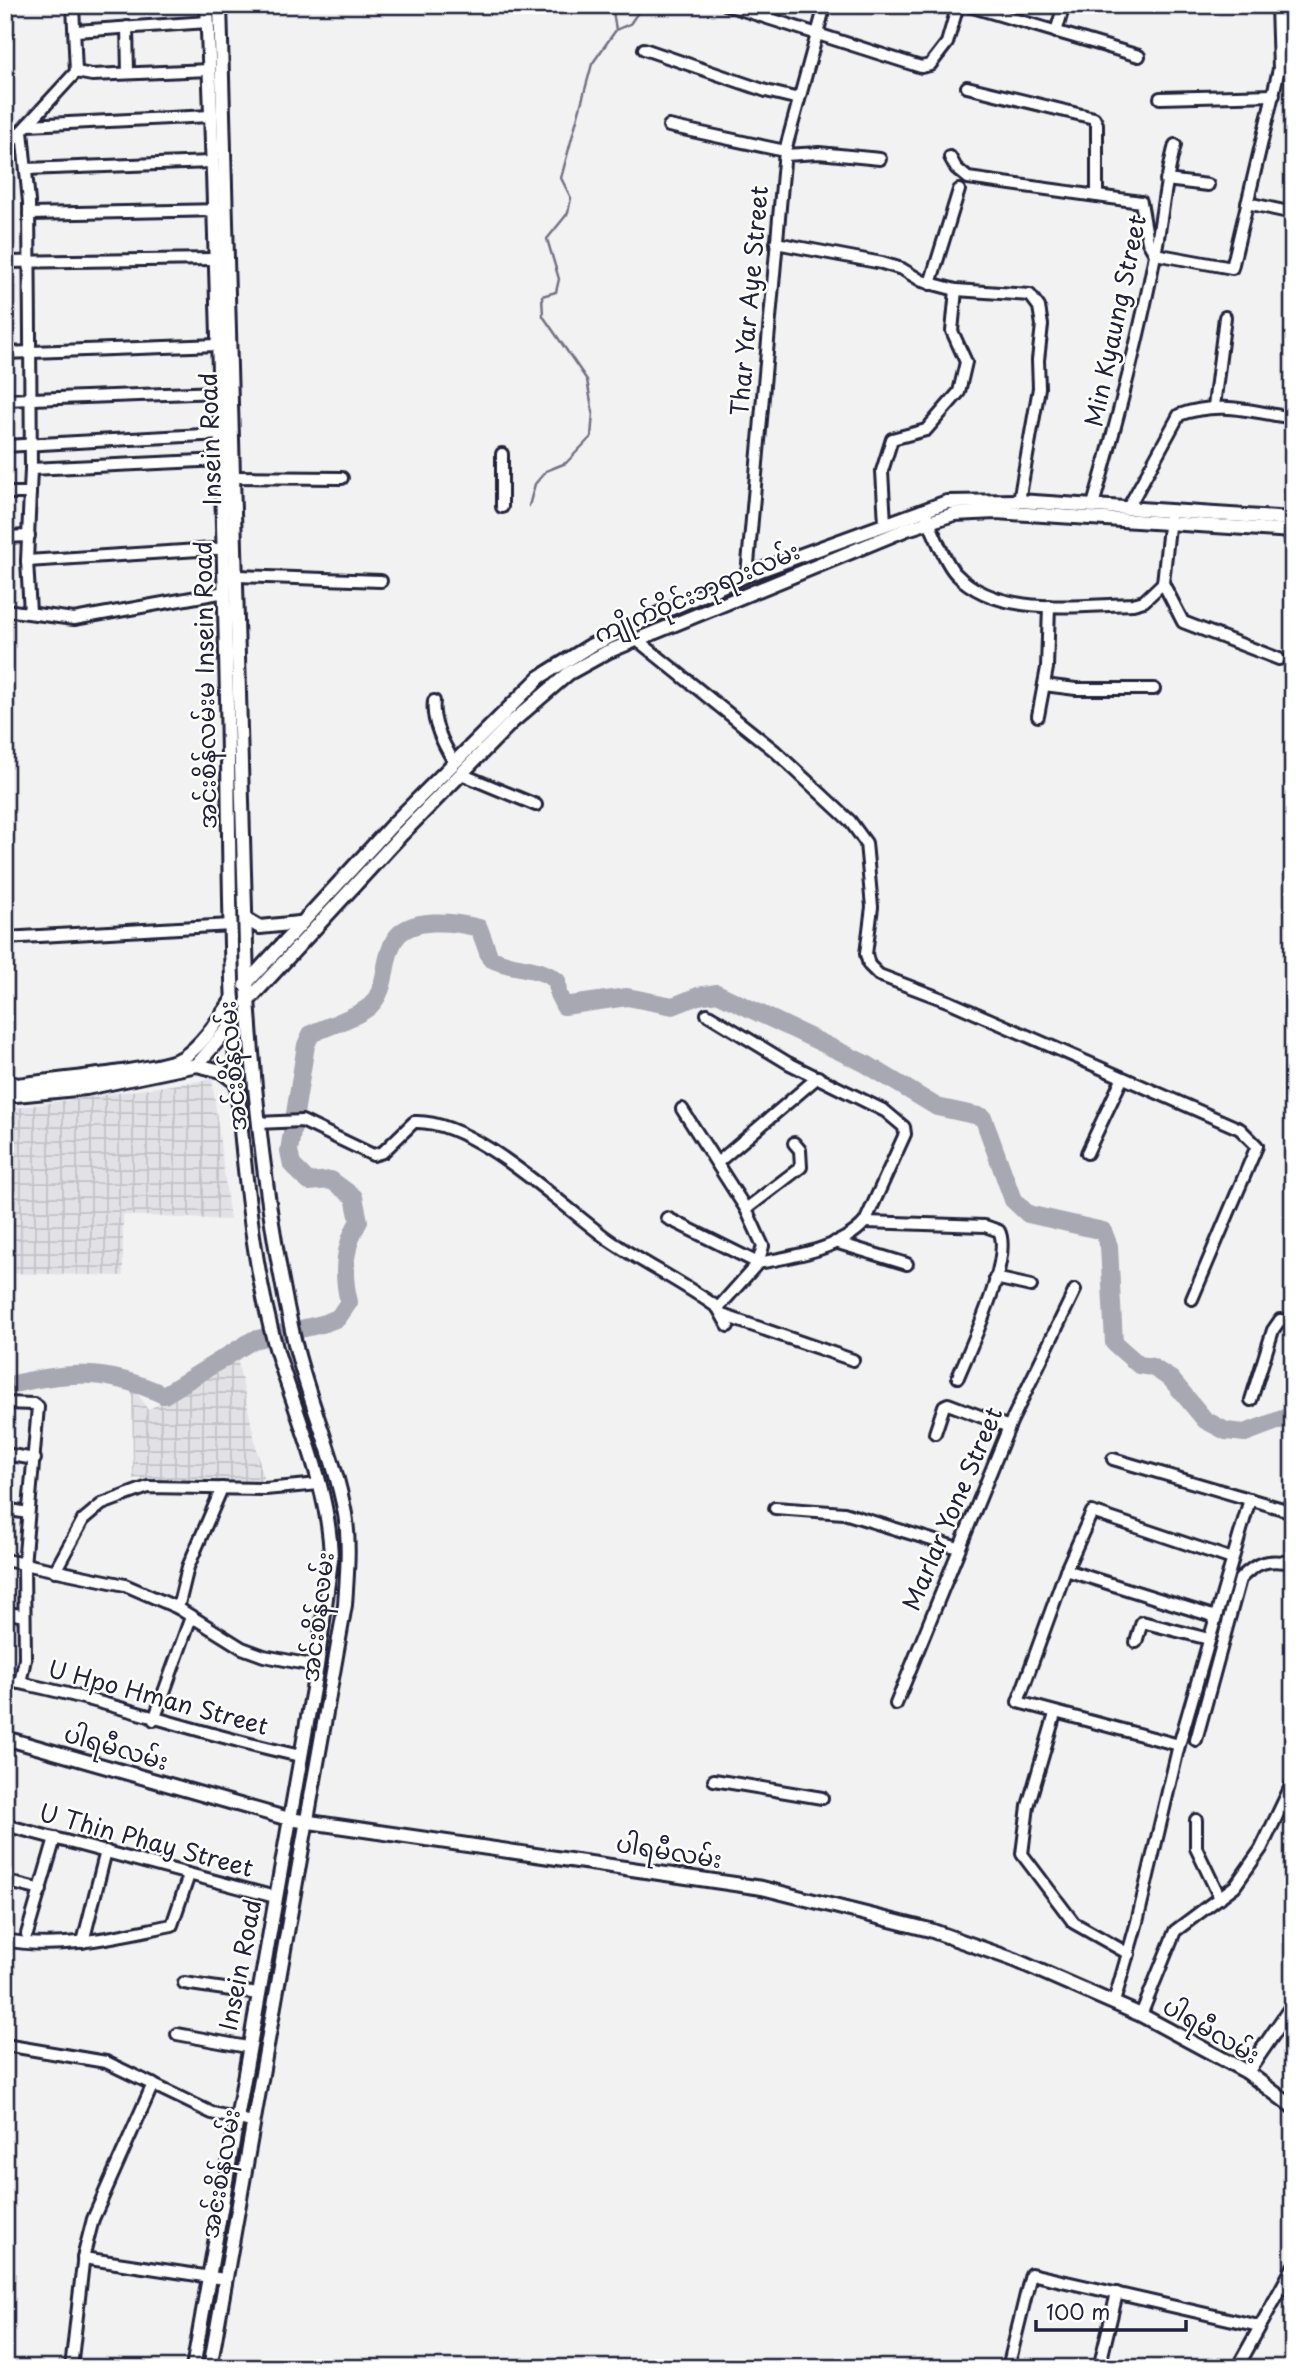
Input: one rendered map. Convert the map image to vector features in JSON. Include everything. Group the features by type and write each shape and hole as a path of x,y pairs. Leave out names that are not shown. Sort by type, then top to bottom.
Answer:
{"main road":[{"name":"Insein Road","path":"207,5 221,434"},
{"name":"Insein Road","path":"220,5 226,210 227,477"},
{"name":"အင်းစိန်လမ်းမ Insein Road","path":"221,434 222,460 227,477 230,548 225,592 232,925"},
{"name":"ကျိုက်ဝိုင်းဘုရားလမ်း","path":"5,1081 17,1084 146,1067 181,1059 212,1028 247,982 299,923 540,677 565,659 623,629 747,575 924,508 977,499 1128,508 1170,517 1293,531"},
{"path":"1090,518 1093,505"},
{"name":"ကျိုက်ဝိုင်းဘုရားလမ်း","path":"197,1065 232,1025 248,1000 461,774 551,686 607,652 755,589 954,514 996,512 1090,518 1293,519"},
{"path":"230,548 238,576"},
{"path":"747,575 755,589"},
{"name":"အင်းစိန်လမ်း","path":"210,2368 345,1605 348,1539 345,1513 294,1340 267,1202 247,982 238,576"},
{"path":"246,919 260,927 299,923"},
{"path":"232,925 232,1001"},
{"name":"အင်းစိန်လမ်း","path":"232,1001 246,1181 270,1322 318,1484 331,1544 317,1666 289,1818"},
{"path":"5,1092 16,1096 86,1088 197,1065 221,1071 237,1083"},
{"path":"309,1455 327,1450"},
{"name":"ပါရမီလမ်း","path":"5,1738 289,1818 762,1888 930,1930 1015,1960 1141,2015 1247,2073 1293,2107"},
{"name":"Insein Road","path":"236,2118 289,1818"},
{"path":"1247,2073 1293,2005"},
{"name":"အင်းစိန်လမ်း","path":"193,2368 236,2118"}],"street":[{"path":"5,149 76,72 73,5"},
{"path":"727,5 921,67 930,65 947,43 958,5"},
{"name":"Thar Yar Aye Street","path":"747,575 785,153 825,5"},
{"path":"966,5 1139,56"},
{"path":"1056,32 1064,5"},
{"path":"950,157 956,168 968,178 1141,202 1148,242 1155,254 1232,268 1279,69 1277,5"},
{"path":"76,31 208,22"},
{"path":"127,27 128,73"},
{"path":"644,49 766,91 799,99"},
{"path":"1279,69 1293,64"},
{"path":"76,72 209,70"},
{"path":"967,87 1094,118 1097,124 1097,196"},
{"path":"1160,98 1274,95"},
{"path":"25,128 210,116"},
{"path":"669,126 785,153 820,153 880,159"},
{"path":"25,128 31,352 31,469 27,561 30,612"},
{"name":"Min Kyaung Street","path":"1093,505 1120,412 1155,254 1166,180 1175,145"},
{"path":"26,169 211,162"},
{"path":"1166,180 1208,186"},
{"path":"930,284 959,190"},
{"path":"1247,203 1293,214"},
{"path":"29,214 226,210"},
{"path":"776,243 882,263 930,284 956,290 1030,295 1039,307 1042,337 1038,360 1039,388 1019,501"},
{"path":"5,262 214,260"},
{"path":"885,523 882,471 892,439 926,430 957,398 963,383 966,362 952,331 956,290"},
{"path":"1214,406 1225,317"},
{"path":"5,353 218,345"},
{"path":"5,400 219,392"},
{"path":"1128,508 1179,415 1203,406 1214,406 1293,418"},
{"path":"5,446 221,434"},
{"path":"502,454 502,507"},
{"path":"31,469 222,460"},
{"path":"227,477 342,478"},
{"path":"5,493 30,493"},
{"path":"924,508 956,574 997,599 1049,606 1133,604 1144,601 1163,583"},
{"path":"1170,517 1163,583 1188,626 1279,659"},
{"path":"5,537 29,536"},
{"path":"27,561 230,548"},
{"path":"238,576 382,581"},
{"path":"5,610 74,619 225,592"},
{"path":"1038,716 1044,685 1049,606"},
{"path":"623,629 775,751 850,821 866,843 872,907 866,954 869,965 879,975 950,1002 1122,1080 1240,1129 1257,1146 1192,1298"},
{"path":"1044,685 1076,689 1154,689"},
{"path":"434,701 433,715 444,746 454,762"},
{"path":"461,774 536,805"},
{"path":"5,938 232,925"},
{"path":"667,1218 758,1263 835,1242 853,1233 865,1222 905,1134 904,1127 885,1111 818,1077 707,1014"},
{"path":"717,1163 818,1077"},
{"path":"1087,1153 1122,1080"},
{"path":"682,1109 747,1209 763,1246 758,1263 724,1317"},
{"path":"258,1123 302,1121 373,1155 383,1152 414,1122 440,1126 497,1152 609,1240 724,1317 853,1360"},
{"path":"747,1209 801,1167 800,1150 794,1143"},
{"path":"865,1222 992,1227 999,1231 1003,1245 992,1294 958,1377"},
{"path":"835,1242 907,1264"},
{"path":"995,1278 1031,1286"},
{"name":"Marlar Yone Street","path":"896,1704 958,1548 994,1470 1009,1427 1075,1290"},
{"path":"1251,1400 1273,1329 1280,1320 1293,1321"},
{"path":"5,1403 37,1405 35,1459 23,1565 25,1659 20,1683"},
{"path":"935,1433 944,1406 948,1404 1009,1427"},
{"path":"5,1454 35,1459"},
{"path":"1113,1459 1293,1512"},
{"path":"55,1571 83,1520 102,1504 148,1487 222,1488 318,1484"},
{"path":"178,1608 188,1567 222,1488"},
{"path":"1114,2002 1129,1954 1179,1745 1250,1499"},
{"path":"775,1508 844,1513 958,1548"},
{"path":"5,1509 28,1513"},
{"path":"1179,1745 1017,1702 1066,1570 1092,1512 1232,1559"},
{"path":"1196,1740 1240,1579 1265,1559 1293,1563"},
{"path":"5,1560 125,1585 178,1608 242,1648 264,1656 317,1666"},
{"path":"1066,1570 1216,1617"},
{"path":"5,1612 24,1616"},
{"path":"154,1720 191,1617"},
{"path":"1136,1642 1142,1622 1209,1639"},
{"name":"U Hpo Hman Street","path":"5,1681 301,1756"},
{"path":"1055,1714 1028,1806 1022,1854 1074,1923 1129,1954"},
{"path":"715,1780 822,1798"},
{"path":"1141,2015 1175,1931 1236,1886 1261,1849 1293,1782"},
{"path":"1196,1820 1196,1848 1220,1898"},
{"name":"U Thin Phay Street","path":"5,1825 275,1897"},
{"path":"27,1934 55,1838"},
{"path":"83,1942 106,1851"},
{"path":"5,1940 24,1944 83,1942 172,1925 189,1875"},
{"path":"5,1881 41,1890"},
{"path":"184,1983 258,1994"},
{"path":"177,2034 247,2047"},
{"path":"5,2045 106,2062 212,2113 252,2122"},
{"path":"71,2368 83,2258 93,2219 153,2084"},
{"path":"83,2258 224,2279"},
{"path":"1237,2368 1293,2267"},
{"path":"1008,2368 1031,2274 1259,2326"},
{"path":"1099,2368 1117,2293"}],"shaded area":[{"path":"212,1079 230,1220 123,1215 123,1276 5,1273 5,1105 14,1108"},
{"path":"237,1358 264,1482 133,1479 132,1385 148,1410"}],"waterway":[{"path":"529,506 535,484 546,471 566,463 591,437 593,413 587,380 543,316 542,296 556,292 559,279 547,239 568,213 571,198 561,178 592,64 616,30 612,5"},
{"path":"616,30 630,24 643,5"},
{"path":"5,1386 47,1377 104,1376 143,1386 164,1395 253,1340 338,1318 349,1302 346,1281 347,1250 359,1221 354,1197 331,1180 309,1182 292,1165 289,1151 306,1045 311,1034 365,1010 376,999 383,983 390,949 401,933 421,924 446,923 479,928 490,958 550,976 557,981 558,994 564,1006 627,997 673,1006 698,996 717,993 866,1064 937,1107 983,1117 1013,1200 1028,1214 1103,1231 1109,1246 1114,1343 1139,1365 1152,1367 1171,1379 1205,1420 1226,1431 1245,1433 1293,1415"}]}
